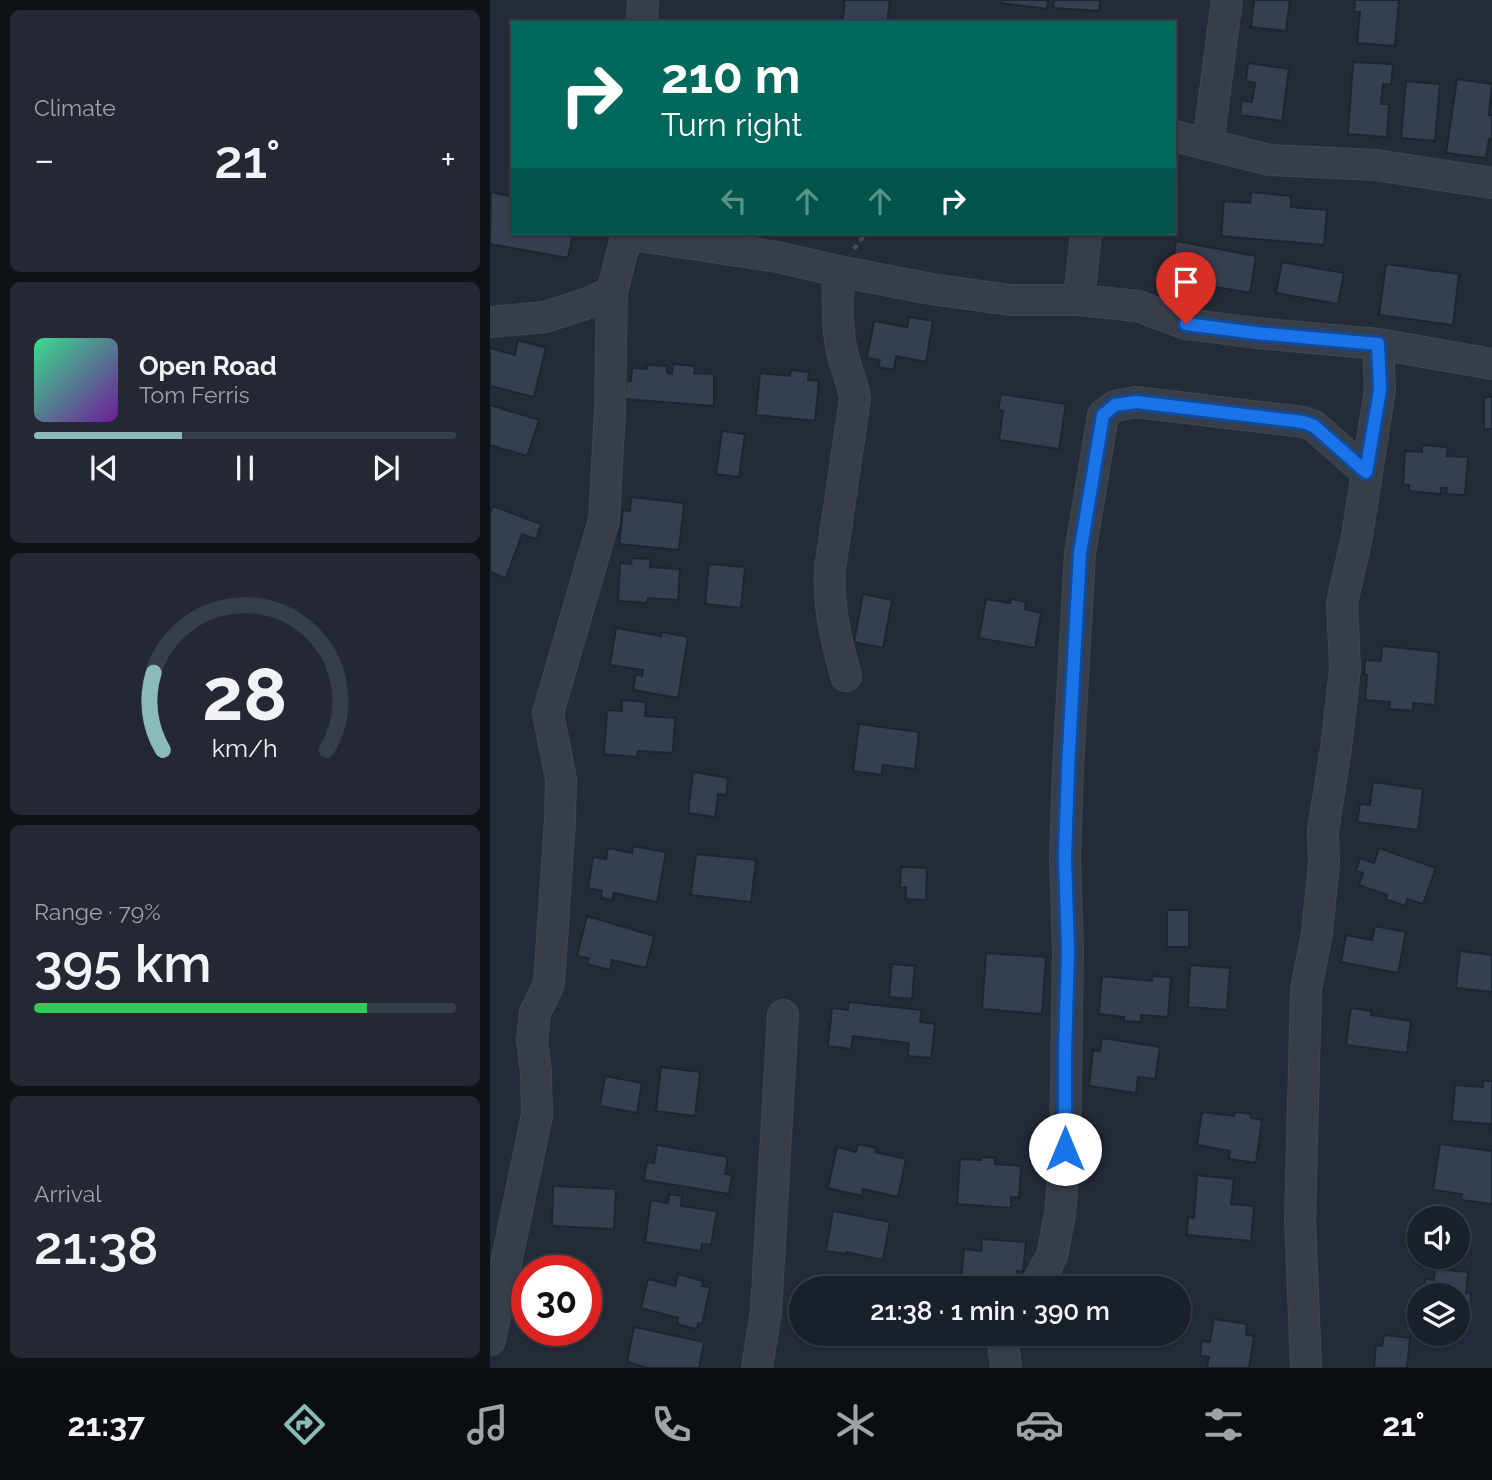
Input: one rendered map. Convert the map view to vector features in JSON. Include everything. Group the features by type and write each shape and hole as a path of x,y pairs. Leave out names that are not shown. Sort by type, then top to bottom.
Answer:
{"street":[{"path":"642,21 643,0"},
{"path":"1208,144 1227,0"},
{"path":"1176,136 1269,160 1376,165 1492,183"},
{"path":"490,1340 537,1115 532,1041 535,1013 549,984 561,820 561,779 548,713 604,520 610,410 612,292 627,235"},
{"path":"634,235 778,257 931,289 1010,300 1079,300 1138,306 1186,324 1378,344 1492,364"},
{"path":"1079,300 1086,235"},
{"path":"838,271 838,317 843,354 854,387 855,400 828,594 832,625 846,676"},
{"path":"490,323 545,317 612,292"},
{"path":"1306,1368 1300,1218 1306,990 1317,933 1324,863 1323,831 1345,668 1342,603 1357,536 1380,390 1378,344"},
{"path":"1041,1276 1052,1256 1060,1214 1065,1149 1068,951 1065,857 1068,768 1080,553 1103,415 1115,405 1136,402 1303,422 1314,426 1366,472"},
{"path":"757,1368 766,1311 783,1015"},
{"path":"1003,1346 1006,1368"}],"building":[{"path":"845,0 890,0 887,21 842,21"},
{"path":"1001,0 1048,0 1047,9 1001,3"},
{"path":"1054,0 1100,0 1099,11 1053,8"},
{"path":"1254,0 1290,0 1286,31 1251,27"},
{"path":"1355,0 1399,0 1395,46 1357,43 1360,12 1354,12"},
{"path":"1353,62 1393,64 1391,85 1383,84 1381,104 1389,104 1387,137 1348,134"},
{"path":"1248,63 1289,69 1282,121 1240,115 1242,100 1252,102 1255,83 1246,81"},
{"path":"1457,79 1492,84 1489,115 1492,115 1492,140 1489,139 1486,158 1446,153"},
{"path":"1406,81 1440,84 1435,141 1401,138"},
{"path":"491,192 511,197 511,235 573,235 568,258 490,244"},
{"path":"1251,192 1291,196 1291,207 1327,210 1324,245 1221,236 1224,201 1250,203"},
{"path":"1176,241 1256,256 1250,293 1170,279"},
{"path":"1282,262 1344,273 1338,304 1276,293"},
{"path":"1386,264 1459,274 1453,325 1379,315"},
{"path":"909,317 933,321 926,362 896,356 894,370 878,367 880,360 867,358 874,321 907,327"},
{"path":"518,340 546,348 534,397 490,386 490,348 515,355"},
{"path":"673,364 695,366 694,373 714,374 714,406 625,399 626,381 631,381 632,368 647,369 647,365 667,366 667,373 672,374"},
{"path":"791,370 809,372 808,380 819,381 815,421 756,415 760,373 790,376"},
{"path":"1001,394 1066,404 1059,449 999,440 1003,411 998,410"},
{"path":"1484,397 1492,397 1492,429 1484,429"},
{"path":"490,405 539,420 527,456 490,445"},
{"path":"722,431 745,434 739,477 716,474"},
{"path":"1422,445 1448,447 1447,456 1468,457 1465,495 1446,494 1447,488 1441,488 1441,494 1409,491 1409,485 1403,484 1405,451 1422,452"},
{"path":"631,497 684,503 679,550 619,544 623,510 630,511"},
{"path":"493,506 541,524 536,539 522,534 506,578 490,572 490,514"},
{"path":"632,558 650,559 650,567 680,569 678,600 648,598 647,603 618,601 620,563 631,564"},
{"path":"709,564 745,567 741,608 705,604"},
{"path":"863,594 892,600 883,648 854,642"},
{"path":"986,599 1010,603 1011,599 1026,602 1025,609 1041,613 1035,648 979,638"},
{"path":"616,628 661,636 661,632 688,637 678,698 633,690 636,674 642,676 643,670 610,665"},
{"path":"1382,646 1439,652 1435,705 1413,703 1413,711 1389,709 1390,702 1365,700 1365,660 1381,661"},
{"path":"622,700 646,702 645,716 675,718 673,753 638,751 637,757 604,754 607,710 622,711"},
{"path":"859,724 919,732 915,769 883,765 882,775 853,771"},
{"path":"693,772 728,778 726,795 718,794 715,817 688,813"},
{"path":"1373,782 1423,789 1418,830 1357,822 1360,804 1370,805"},
{"path":"633,846 666,852 657,902 614,893 612,900 601,898 602,891 588,888 593,857 606,859 608,848 632,853"},
{"path":"1379,848 1436,868 1423,904 1407,899 1405,906 1386,899 1387,895 1359,885 1363,873 1356,871 1360,858 1374,863"},
{"path":"696,854 756,860 751,902 691,895"},
{"path":"901,867 927,868 926,900 906,899 906,887 900,888"},
{"path":"1167,910 1189,910 1189,947 1167,947"},
{"path":"587,916 654,936 646,968 612,960 610,970 587,964 589,958 577,956"},
{"path":"1375,926 1406,932 1398,973 1341,962 1346,935 1372,940"},
{"path":"1460,951 1492,955 1492,992 1456,988"},
{"path":"986,953 1046,957 1042,1014 982,1009"},
{"path":"892,964 915,966 912,999 889,997"},
{"path":"1190,965 1230,968 1227,1010 1188,1007"},
{"path":"1102,976 1152,981 1153,976 1171,977 1168,1017 1141,1015 1141,1022 1124,1021 1124,1017 1099,1014"},
{"path":"849,1002 922,1010 920,1022 935,1024 931,1058 908,1056 909,1043 853,1036 851,1049 828,1046 832,1008 848,1010"},
{"path":"1351,1008 1372,1011 1371,1015 1411,1021 1407,1053 1346,1045"},
{"path":"1102,1038 1160,1047 1155,1079 1138,1077 1136,1093 1089,1086 1093,1050 1100,1051"},
{"path":"661,1067 700,1072 695,1116 656,1111"},
{"path":"605,1076 642,1083 637,1113 600,1106"},
{"path":"1483,1081 1492,1081 1492,1131 1490,1124 1452,1121 1455,1085 1483,1087"},
{"path":"1202,1112 1234,1116 1235,1112 1251,1114 1251,1118 1262,1120 1256,1163 1229,1159 1230,1151 1197,1145"},
{"path":"858,1144 876,1148 875,1152 906,1159 898,1197 863,1189 862,1196 828,1188 837,1147 856,1152"},
{"path":"1440,1144 1492,1151 1492,1204 1461,1200 1462,1194 1433,1190"},
{"path":"657,1145 728,1157 725,1174 732,1175 729,1194 644,1180 647,1162 654,1163"},
{"path":"981,1157 995,1158 995,1164 1021,1166 1019,1198 1011,1197 1011,1208 957,1204 960,1159 981,1160"},
{"path":"1197,1175 1234,1179 1231,1204 1254,1206 1251,1241 1187,1235 1188,1217 1194,1218"},
{"path":"553,1186 616,1189 614,1229 552,1226"},
{"path":"669,1194 682,1196 681,1206 717,1211 711,1245 702,1244 701,1251 645,1242 651,1200 668,1203"},
{"path":"833,1211 890,1222 883,1260 846,1252 826,1251"},
{"path":"982,1239 1026,1242 1023,1272 1017,1271 1017,1276 961,1276 964,1249 981,1251"},
{"path":"1435,1269 1468,1272 1467,1283 1425,1283 1425,1279 1434,1280"},
{"path":"678,1274 703,1281 702,1286 710,1287 702,1324 698,1323 697,1329 677,1324 678,1318 641,1308 648,1279 675,1286"},
{"path":"1214,1319 1247,1324 1246,1335 1254,1336 1249,1368 1207,1368 1209,1357 1200,1356 1202,1341 1210,1342"},
{"path":"634,1327 704,1342 699,1368 648,1368 627,1362"},
{"path":"1384,1335 1407,1338 1407,1346 1409,1346 1407,1368 1374,1368 1376,1345 1382,1346"}],"route":[{"path":"1065,1149 1068,951 1065,857 1068,768 1080,553 1103,415 1115,405 1136,402 1303,422 1314,426 1366,472 1374,432 1380,390 1378,344 1186,324"}]}
